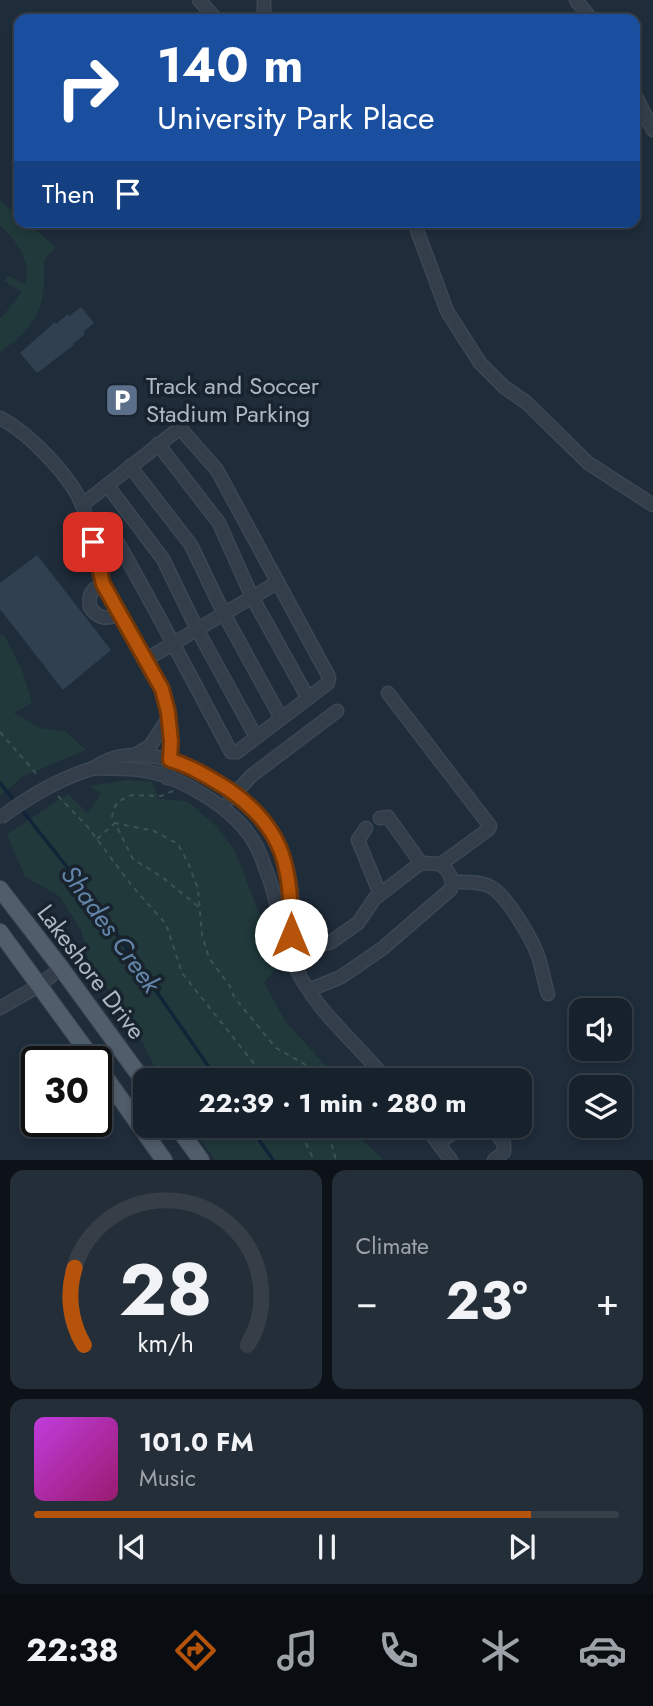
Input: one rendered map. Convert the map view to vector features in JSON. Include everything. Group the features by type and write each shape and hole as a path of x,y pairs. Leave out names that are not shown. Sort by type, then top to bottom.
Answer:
{"main road":[{"name":"Lakeshore Drive","path":"0,889 134,1068"},
{"name":"Lakeshore Drive","path":"0,932 84,1046"},
{"name":"Lakeshore Drive","path":"112,1086 164,1160"},
{"path":"185,1138 201,1160"}],"street":[{"path":"200,0 212,14"},
{"path":"576,0 588,14"},
{"path":"640,105 653,130"},
{"path":"416,228 447,311 480,363 504,387 527,403 594,468 653,505"},
{"path":"0,418 40,450 64,475 82,505 103,584 162,689 168,719 170,779"},
{"path":"82,505 180,428 217,470 329,677 328,683 237,752 231,752 172,644 154,605 114,536"},
{"path":"158,444 219,523 252,597 308,698"},
{"path":"130,466 191,545 223,614 281,719"},
{"path":"107,485 163,559 197,629 256,737"},
{"path":"145,660 278,582"},
{"path":"103,584 91,593 90,607 102,618 113,618 119,614"},
{"path":"290,951 331,942 358,923 380,894 421,863 441,864 489,829 490,826 388,693"},
{"path":"223,808 251,776 337,711"},
{"path":"135,755 157,739 168,719"},
{"path":"0,818 57,781 108,760 135,755 156,757 196,771 234,794 255,811 278,841 292,896 290,951"},
{"path":"94,768 148,772 170,779 223,808 252,838 272,888 284,939 300,977 319,1006 376,1068"},
{"path":"380,818 388,817 421,863"},
{"path":"366,828 358,840 380,894"},
{"path":"309,990 341,977 383,948 451,889 453,882 450,874 441,864"},
{"path":"272,888 290,882"},
{"path":"453,882 474,882 491,887 499,894 538,955 548,994"},
{"path":"0,1008 40,985 61,968"},
{"path":"434,1138 451,1160"},
{"path":"438,1143 446,1138"},
{"path":"494,1160 504,1152 499,1138"}],"path":[{"path":"0,732 47,785"},
{"path":"170,779 172,793 132,795 117,802 112,816 132,859 162,877 200,909"},
{"path":"57,795 97,839 132,886 166,925 177,963 189,985 257,1068"},
{"path":"97,839 115,823"},
{"path":"115,823 154,831 178,844 198,889 202,935 209,958 230,986 234,997 276,1048 307,1068"},
{"path":"303,1138 314,1160"},
{"path":"330,1138 336,1160"}],"green space":[{"path":"0,201 14,212 14,228 33,228 56,247 44,260 44,290 37,314 23,334 0,352 0,319 22,292 4,281 8,275 25,285 27,276 22,252 0,226"},
{"path":"0,635 5,636 22,670 32,703 14,713 40,728 65,731 86,750 22,777 0,796"},
{"path":"126,780 152,782 159,799 187,801 217,827 235,851 279,965 264,983 286,1022 329,1068 155,1068 133,1023 94,970 87,956 81,930 59,896 25,877 7,834 68,794 88,813 101,794 89,786"},
{"path":"200,1138 363,1138 384,1160 215,1160"}],"building":[{"path":"81,307 94,323 74,345 37,373 20,353 55,322 56,324"},
{"path":"37,555 111,650 63,690 0,609 0,583"}],"waterway":[{"name":"Shades Creek","path":"0,783 16,803"},
{"name":"Shades Creek","path":"21,809 90,896 210,1068"},
{"name":"Shades Creek","path":"258,1138 273,1160"}],"place":[{"name":"Track and Soccer Stadium Parking","path":"122,400"}],"route":[{"path":"93,542 103,584 162,689 168,712 170,760 215,781 237,796 255,811 278,841 287,867 292,896 291,935"}]}
